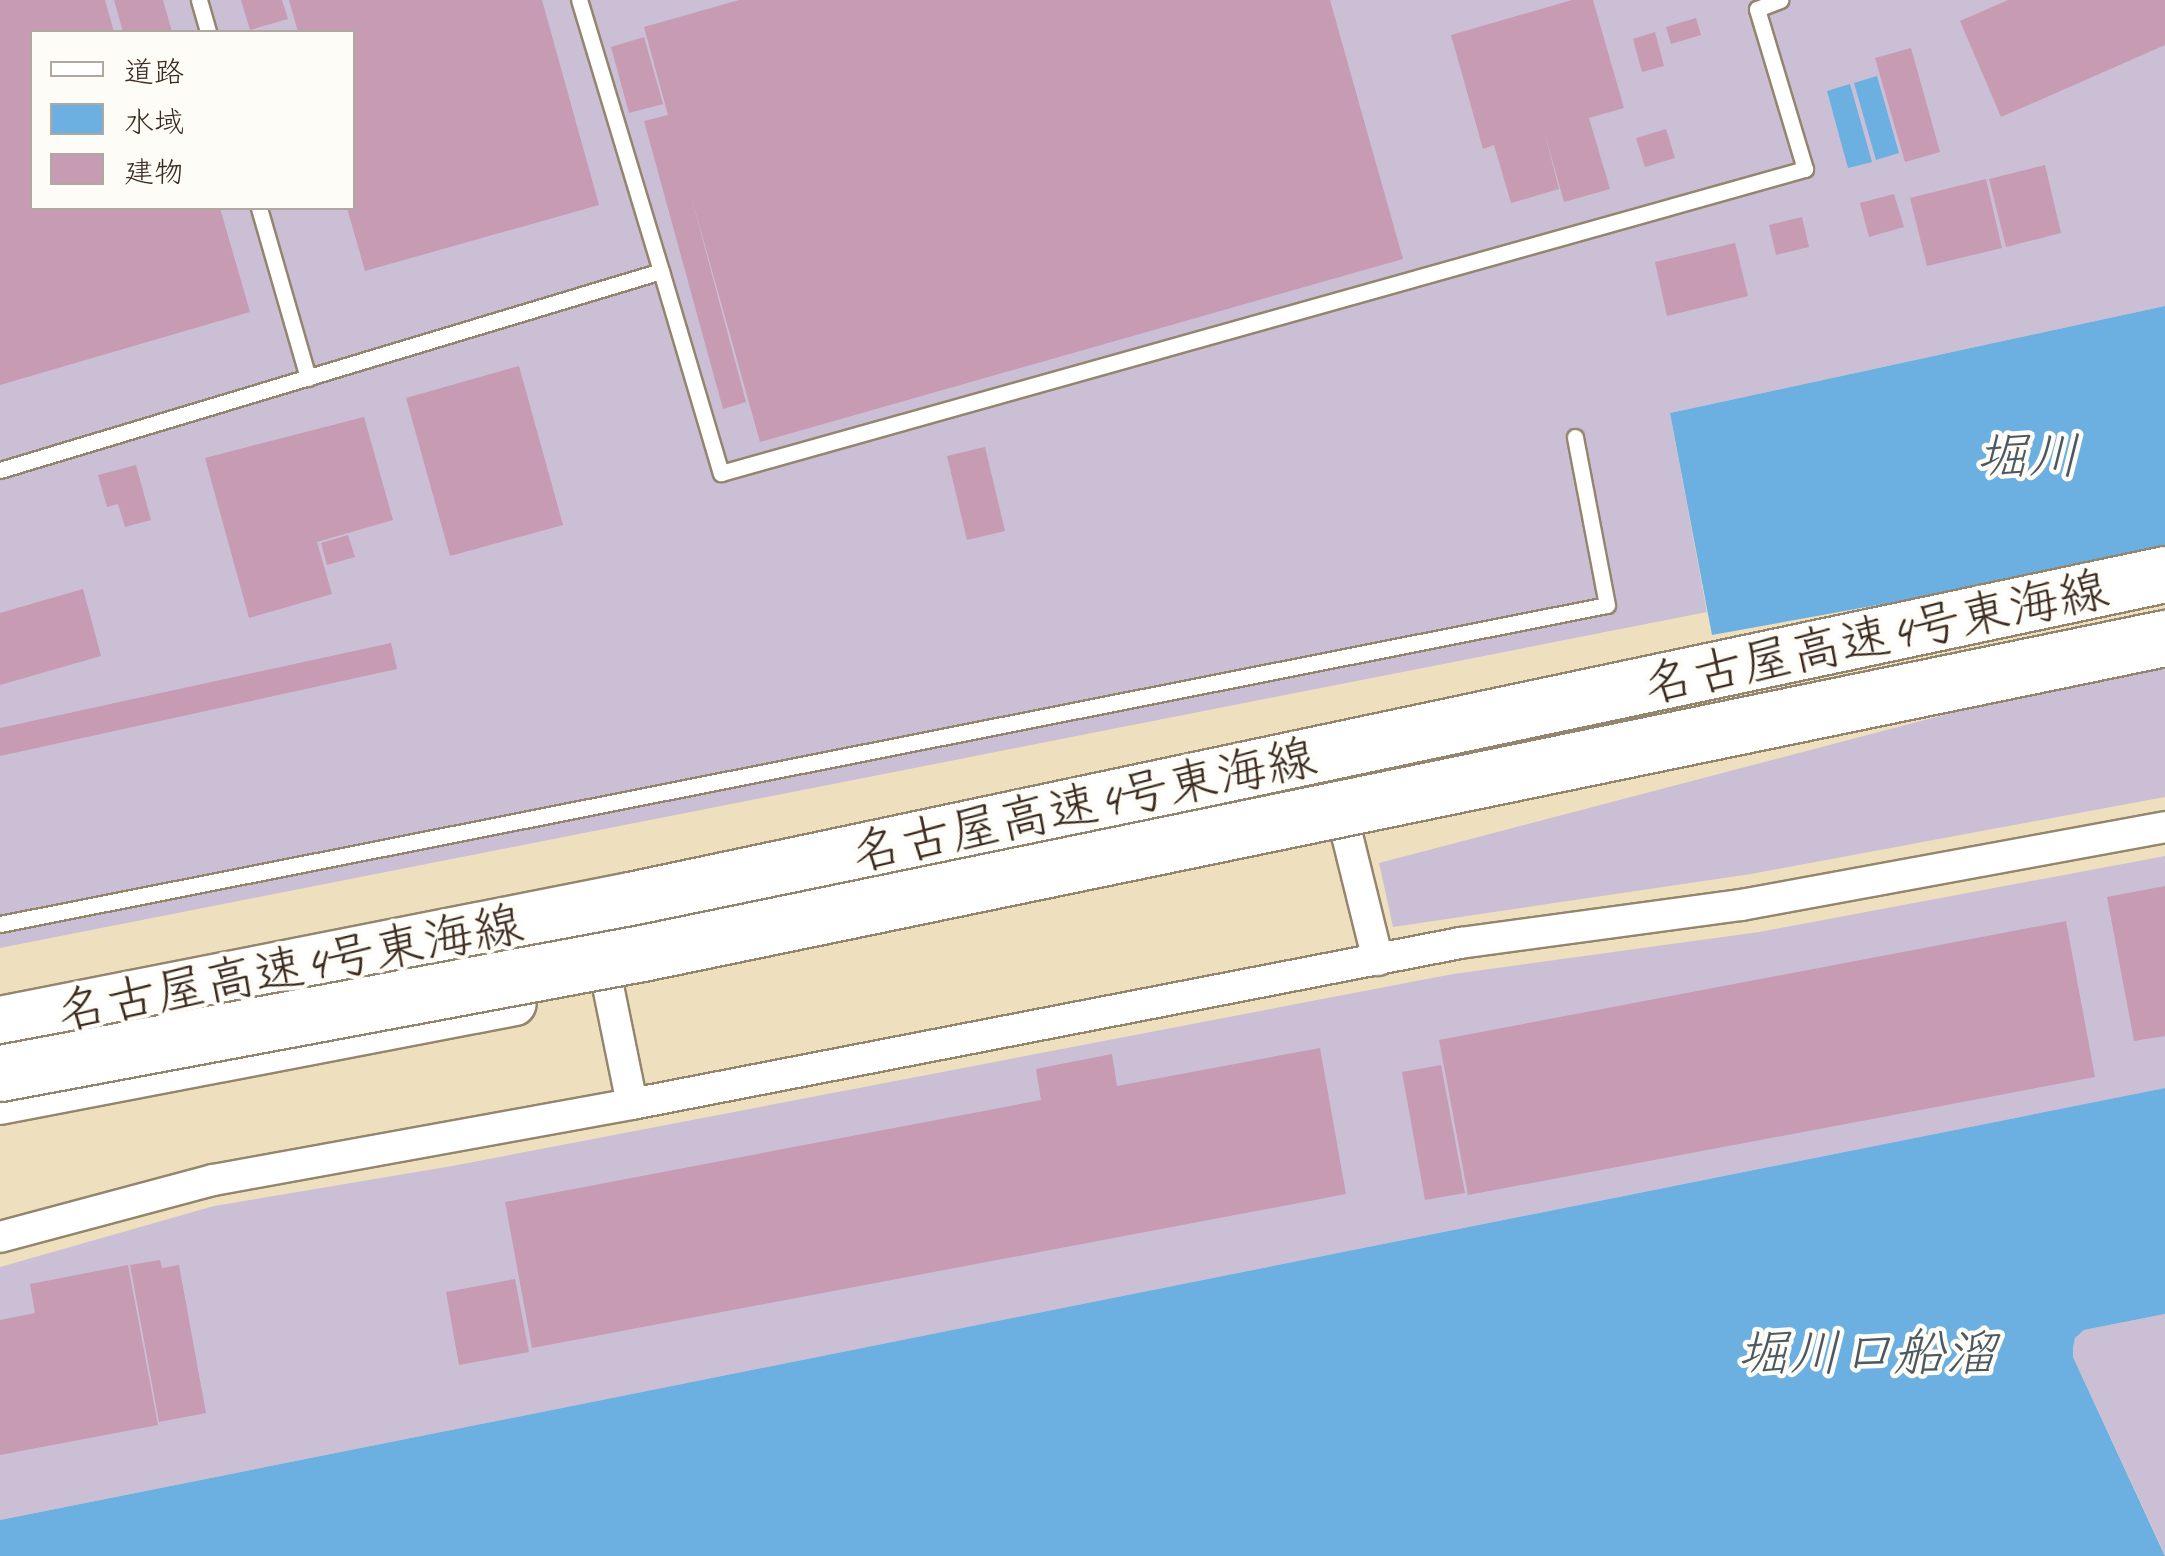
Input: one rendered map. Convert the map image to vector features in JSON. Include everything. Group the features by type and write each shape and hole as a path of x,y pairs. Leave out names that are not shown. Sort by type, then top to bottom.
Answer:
{"highway":[{"name":"名古屋高速4号東海線","path":"0,1024 630,900 2165,574"},
{"name":"名古屋高速4号東海線","path":"0,1073 642,953 2152,624"}],"street":[{"path":"0,1103 608,986 1345,826 2152,624"},
{"path":"1345,826 1378,960"},
{"path":"0,1237 213,1180 632,1104 1460,943 1741,905 2165,827"},
{"path":"608,986 632,1104"}],"lane":[{"path":"199,0 207,30"},
{"path":"579,0 720,474 1805,168 1757,10 1780,0"},
{"path":"260,210 308,378"},
{"path":"0,470 661,270"},
{"path":"0,924 1607,605 1575,437"}],"shaded area":[{"path":"0,0 2165,0 2165,306 1670,413 1707,612 0,948"},
{"path":"2165,657 2165,797 1751,874 1393,927 1379,863"},
{"path":"2165,856 2165,1088 0,1520 0,1267 214,1206 452,1166 1453,974 1759,932"},
{"path":"2165,1314 2165,1555 2073,1357 2073,1348 2075,1338 2084,1330"}],"water":[{"path":"1877,76 1899,153 1876,160 1854,83"},
{"path":"1850,84 1872,162 1848,168 1827,91"},
{"name":"堀川","path":"2165,306 2165,553 1712,635 1670,413"},
{"name":"堀川口船溜","path":"2165,1088 2165,1314 2084,1330 2075,1338 2073,1357 2165,1556 0,1556 0,1520"}],"building":[{"path":"0,0 105,0 113,30 30,30 30,210 221,210 250,312 0,385"},
{"path":"114,0 163,0 171,30 122,30"},
{"path":"241,0 282,0 288,19 250,30"},
{"path":"289,0 542,0 599,205 365,271 348,210 355,210 355,30 297,30"},
{"path":"739,0 1330,0 1403,259 760,442 690,192 746,402 723,409 644,121 668,115 644,27"},
{"path":"1572,0 1593,0 1624,108 1589,118 1610,189 1564,202 1544,131 1559,189 1511,203 1494,145 1483,149 1451,35"},
{"path":"2008,0 2165,0 2165,45 2001,117 1960,21"},
{"path":"1696,18 1701,35 1671,44 1666,27"},
{"path":"1655,32 1664,66 1642,72 1633,39"},
{"path":"644,37 663,104 629,113 611,47"},
{"path":"1911,48 1940,152 1905,162 1875,58"},
{"path":"1666,129 1675,158 1645,167 1636,138"},
{"path":"2045,165 2061,233 2006,247 1989,179"},
{"path":"1986,179 2002,248 1927,266 1910,198"},
{"path":"1894,194 1904,227 1869,237 1860,203"},
{"path":"1802,217 1809,247 1776,255 1769,225"},
{"path":"1735,243 1748,296 1667,316 1655,262"},
{"path":"519,366 563,525 450,556 406,398"},
{"path":"364,417 393,520 317,542 332,594 249,618 205,458"},
{"path":"985,447 1005,531 967,540 947,456"},
{"path":"136,465 151,520 125,527 118,504 107,507 98,475"},
{"path":"348,535 355,557 327,565 321,543"},
{"path":"83,589 101,656 0,685 0,613"},
{"path":"391,643 397,669 0,756 0,728"},
{"path":"2165,886 2165,1036 2134,1041 2107,897"},
{"path":"2066,921 2095,1077 1468,1195 1439,1040"},
{"path":"1320,1048 1346,1194 532,1348 505,1202 1041,1100 1036,1069 1112,1054 1117,1086"},
{"path":"1441,1065 1465,1193 1425,1200 1402,1072"},
{"path":"160,1260 162,1268 179,1265 206,1413 159,1422 130,1265"},
{"path":"128,1265 158,1425 0,1455 0,1320 35,1313 30,1284"},
{"path":"515,1279 529,1352 459,1365 446,1292"}]}
